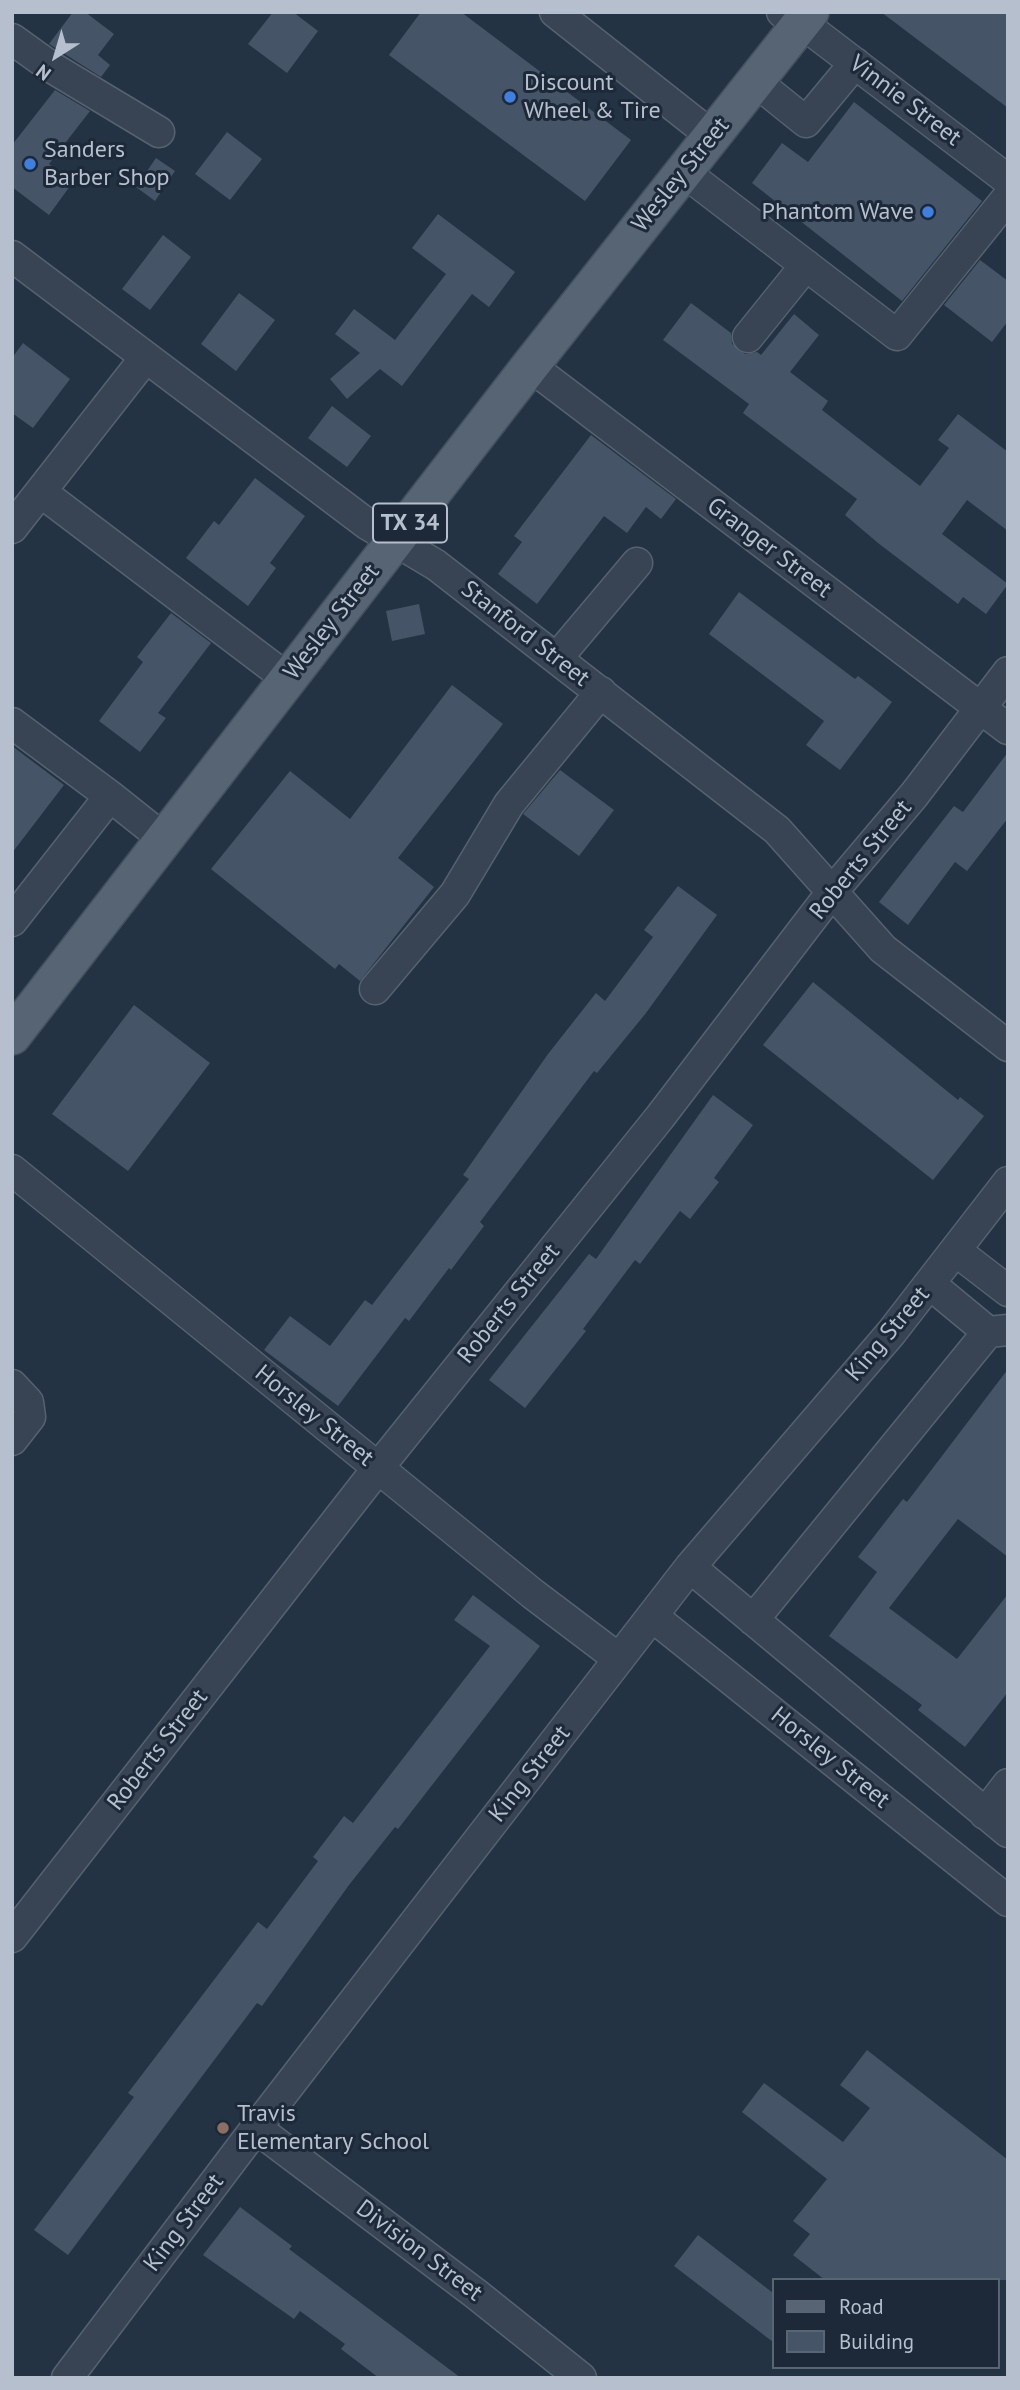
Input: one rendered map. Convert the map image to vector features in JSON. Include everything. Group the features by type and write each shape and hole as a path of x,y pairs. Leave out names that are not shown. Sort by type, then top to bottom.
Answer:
{"main road":[{"name":"Wesley Street","path":"12,1036 530,366 755,82 798,16"}],"street":[{"path":"555,12 712,136"},
{"name":"Vinnie Street","path":"798,16 1008,180"},
{"path":"12,39 51,67 159,132"},
{"path":"755,82 806,122 855,63"},
{"path":"684,172 897,335 1008,197"},
{"name":"Stanford Street","path":"12,256 367,524 436,565 777,830 883,949 1008,1046"},
{"path":"748,337 806,265"},
{"path":"12,528 146,358"},
{"name":"Granger Street","path":"530,366 1008,729"},
{"path":"41,492 288,679"},
{"path":"557,658 637,563"},
{"name":"Roberts Street","path":"12,1937 377,1468 668,1106 832,892 914,795 1008,672"},
{"path":"375,989 455,894 509,804 601,692"},
{"path":"12,723 164,839"},
{"path":"12,921 110,796"},
{"name":"Horsley Street","path":"12,1170 533,1594 619,1659"},
{"name":"King Street","path":"67,2378 256,2127 690,1567 930,1283 1008,1182"},
{"path":"956,1251 1008,1291"},
{"path":"753,1620 998,1331 930,1283"},
{"path":"12,1385 28,1402 30,1418 12,1440"},
{"path":"690,1567 997,1823 1008,1784"},
{"name":"Horsley Street","path":"652,1616 1008,1901"},
{"name":"Division Street","path":"256,2127 476,2294 581,2378"}],"building":[{"path":"73,12 85,12 114,34 98,55 110,65 101,77 49,44"},
{"path":"273,12 293,12 318,31 287,73 248,44"},
{"name":"Discount Wheel & Tire","path":"421,12 461,12 631,140 585,201 389,55"},
{"path":"881,12 1008,12 1008,108"},
{"path":"55,90 90,111 49,164 73,182 49,215 12,187 12,145"},
{"name":"Phantom Wave","path":"854,102 982,201 902,301 752,183 782,143 808,162"},
{"path":"227,132 262,159 230,200 195,174"},
{"path":"156,158 175,171 155,201 136,187"},
{"path":"438,214 515,272 489,307 472,294 402,386 380,369 347,399 330,379 360,353 335,334 354,309 395,340 446,274 412,248"},
{"path":"163,235 191,257 150,310 122,289"},
{"path":"980,260 1008,281 1008,321 992,342 944,305"},
{"path":"239,293 275,320 236,371 201,344"},
{"path":"691,303 731,333 732,344 745,354 757,352 761,355 794,314 819,335 790,372 828,401 822,410 920,486 949,448 938,440 958,414 1008,452 1008,531 967,500 942,534 1008,584 986,614 963,597 958,604 878,543 845,515 857,499 743,413 749,404 663,340"},
{"path":"23,343 70,379 33,428 12,413 12,358"},
{"path":"332,406 371,436 347,467 308,438"},
{"path":"591,435 676,499 661,519 646,507 627,533 604,516 537,604 498,574 522,542 514,536"},
{"path":"255,478 305,516 270,563 276,568 248,606 186,558 214,521 219,525"},
{"path":"739,592 855,679 858,676 892,702 840,770 806,745 824,721 709,634"},
{"path":"419,604 425,634 392,641 386,611"},
{"path":"171,613 211,643 158,713 166,718 140,752 99,721 143,662 137,657"},
{"path":"452,685 503,724 398,858 434,887 360,981 339,964 335,969 211,869 290,771 350,819"},
{"path":"12,746 64,785 12,853"},
{"path":"1008,752 1008,818 967,871 955,862 908,925 879,902 954,806 963,812"},
{"path":"560,770 614,810 579,856 523,814"},
{"path":"678,886 717,915 646,1013 597,1073 594,1071 480,1222 484,1226 451,1270 449,1268 409,1321 405,1318 338,1406 264,1350 290,1316 330,1346 365,1300 372,1305 469,1179 463,1175 548,1054 596,993 605,1001 653,937 644,930"},
{"path":"813,982 958,1100 960,1097 984,1116 933,1180 763,1045"},
{"path":"134,1005 210,1063 128,1171 52,1114"},
{"path":"713,1095 753,1125 714,1178 719,1182 690,1219 680,1211 640,1264 635,1260 583,1329 586,1331 525,1408 489,1380 589,1254 596,1259"},
{"path":"1008,1369 1008,1557 958,1519 889,1608 957,1659 1008,1594 1008,1692 965,1747 918,1710 922,1705 829,1636 877,1572 858,1557 903,1499 907,1502"},
{"path":"473,1595 540,1646 398,1829 395,1827 349,1885 262,2006 257,2003 68,2255 34,2230 134,2097 128,2093 258,1922 267,1929 318,1861 313,1857 344,1816 353,1823 490,1646 454,1620"},
{"path":"867,2050 1008,2160 1008,2280 822,2278 793,2255 810,2234 793,2221 827,2179 742,2112 764,2083 843,2142 870,2108 840,2085"},
{"path":"240,2207 292,2246 289,2249 461,2378 379,2378 341,2349 345,2344 300,2311 294,2319 203,2255"},
{"path":"698,2235 772,2292 772,2341 674,2266"}],"place":[{"name":"Discount Wheel & Tire","path":"510,97"},
{"name":"Sanders Barber Shop","path":"30,164"},
{"name":"Phantom Wave","path":"928,212"},
{"name":"Travis Elementary School","path":"223,2128"}]}
